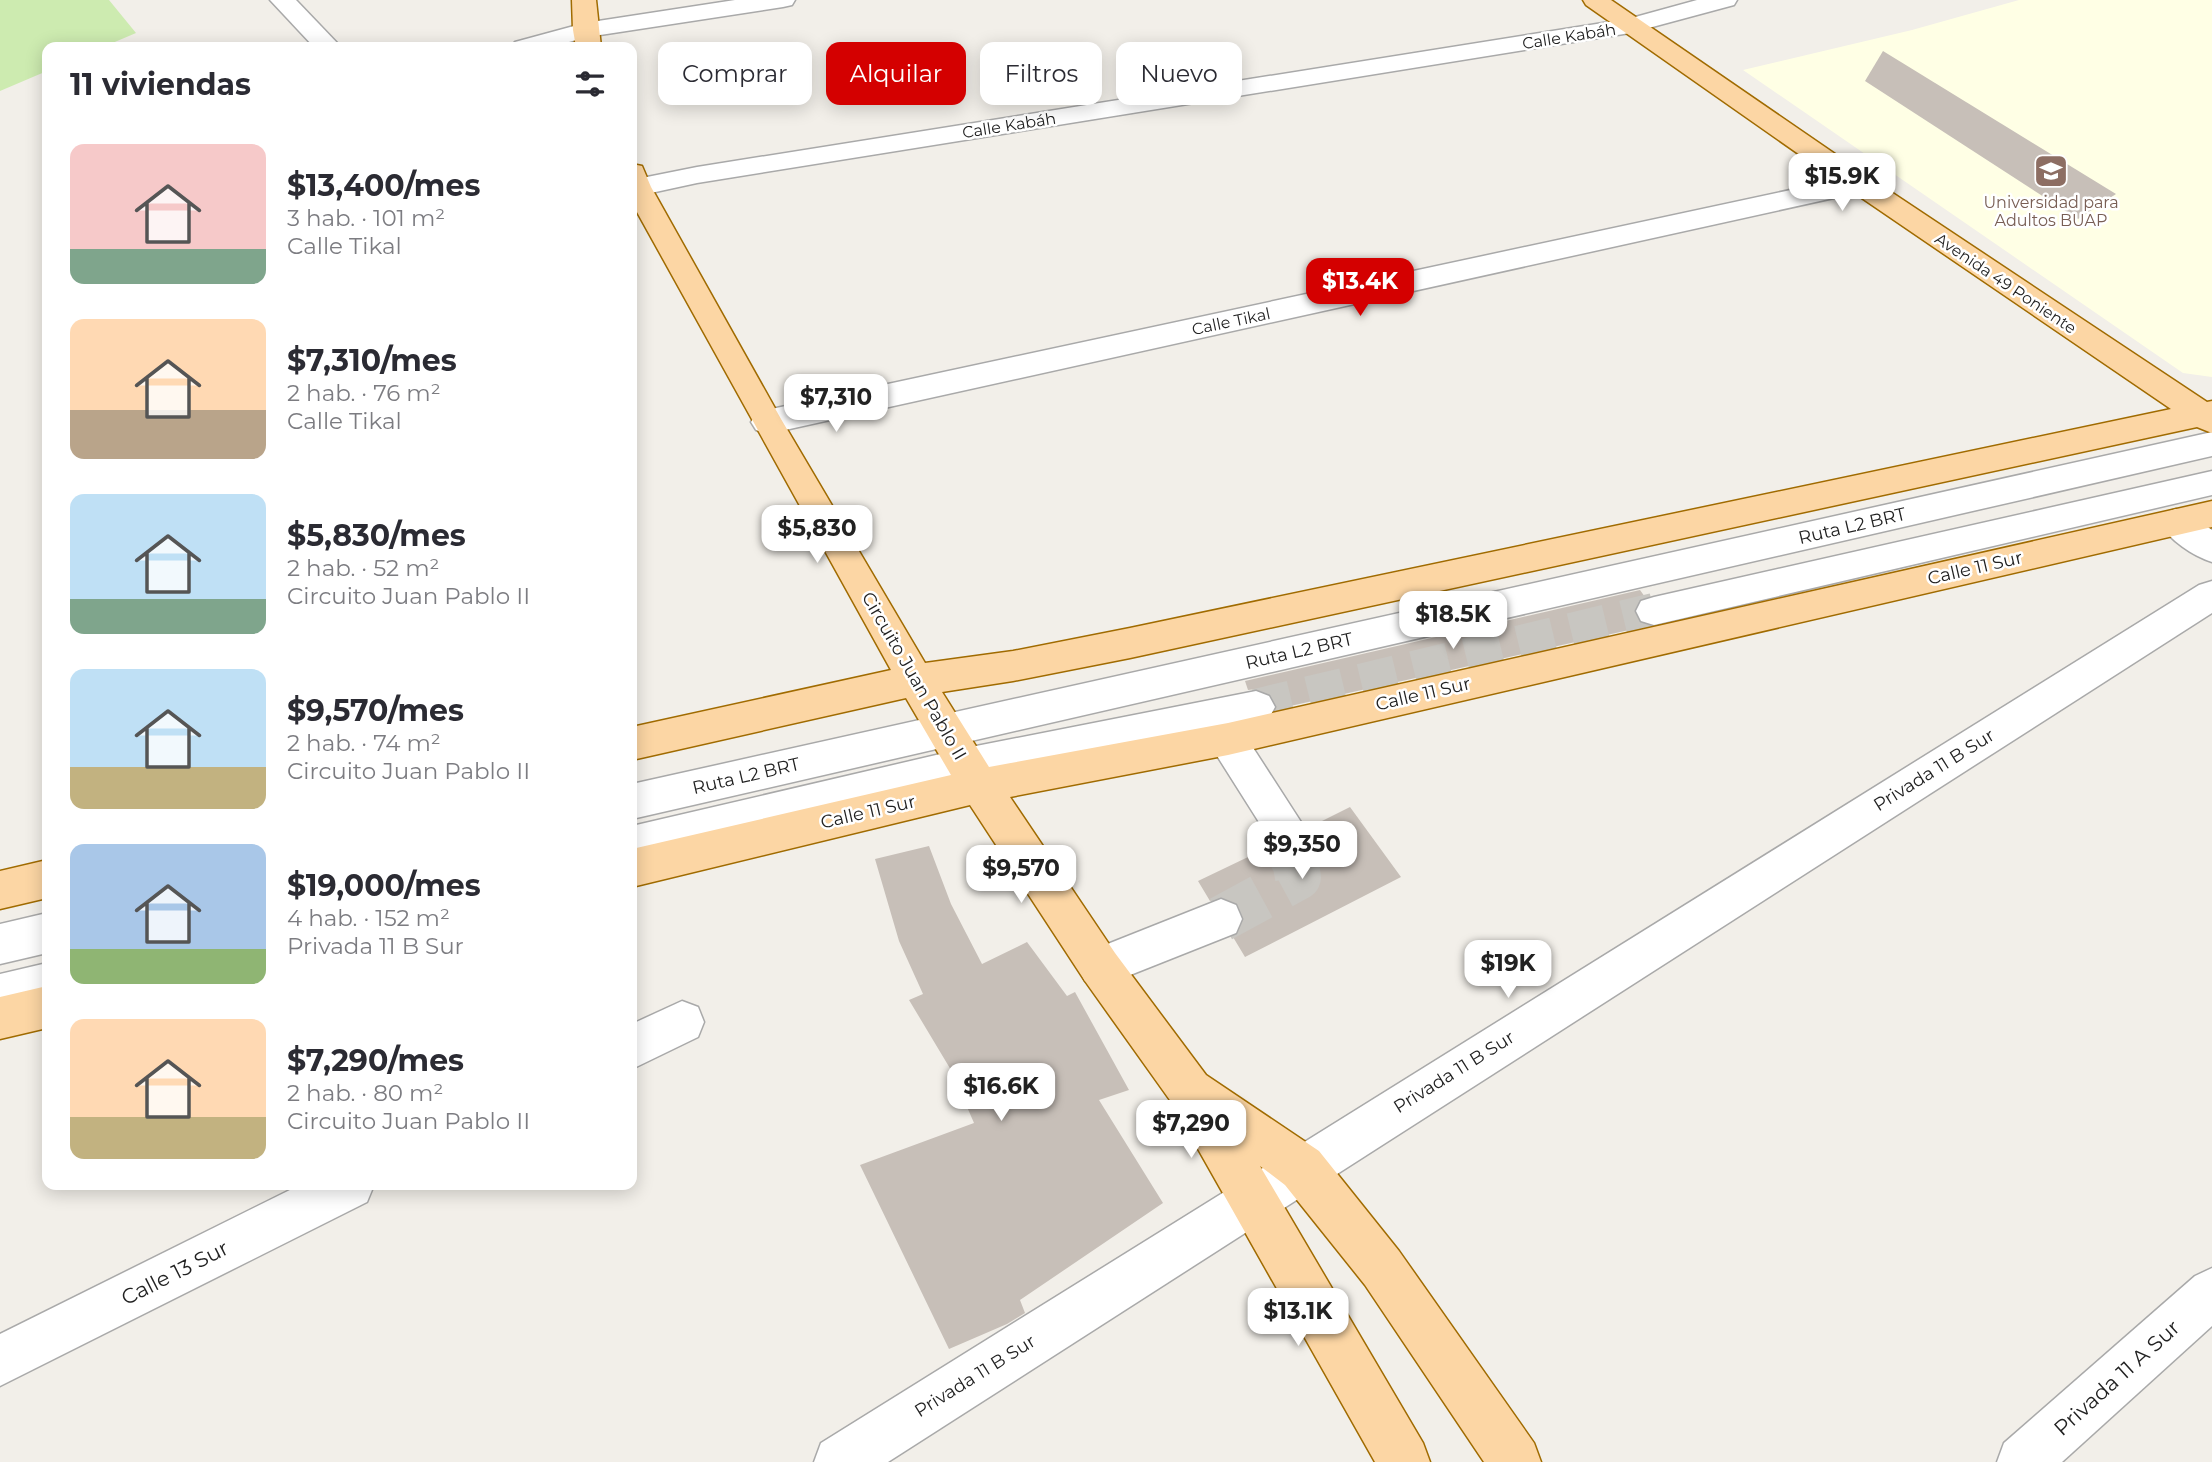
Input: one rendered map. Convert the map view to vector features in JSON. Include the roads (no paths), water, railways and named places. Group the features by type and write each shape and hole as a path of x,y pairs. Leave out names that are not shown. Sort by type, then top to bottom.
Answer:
{"main road":[{"path":"584,0 587,39"},
{"name":"Avenida 49 Poniente","path":"1595,0 2209,423"},
{"name":"Circuito Juan Pablo II","path":"637,184 766,422 915,680 964,761 1100,967 1188,1087 1404,1462"},
{"path":"637,743 915,680 1013,666 1130,643 2209,423"},
{"name":"Calle 11 Sur","path":"637,866 964,761 1228,739 2212,514"},
{"path":"0,1018 42,1008"},
{"name":"Circuito Juan Pablo II","path":"1188,1087 1302,1168 1382,1268 1515,1462"}],"street":[{"path":"282,0 323,42"},
{"path":"563,42 783,0"},
{"name":"Calle Kabáh","path":"637,180 697,175 1630,26 1725,0"},
{"name":"Calle Tikal","path":"766,422 1860,184"},
{"name":"Ruta L2 BRT","path":"637,844 964,761 2209,423"},
{"path":"1654,611 2212,483"},
{"path":"2176,522 2212,549"},
{"name":"Privada 11 B Sur","path":"839,1462 2212,595"},
{"name":"Ruta L2 BRT","path":"637,801 964,761 1256,707"},
{"path":"1228,739 1290,836"},
{"path":"1100,967 1222,919"},
{"path":"0,944 42,934"},
{"path":"0,995 42,985"},
{"path":"637,1044 682,1022"},
{"name":"Calle 13 Sur","path":"0,1362 340,1190"},
{"name":"Privada 11 A Sur","path":"2023,1462 2212,1293"}],"tunnel":[{"path":"1256,707 1654,611"},
{"path":"1290,836 1292,846"},
{"path":"1221,919 1298,877 1292,844"}],"place":[{"name":"Universidad para Adultos BUAP","path":"2051,171"}]}
